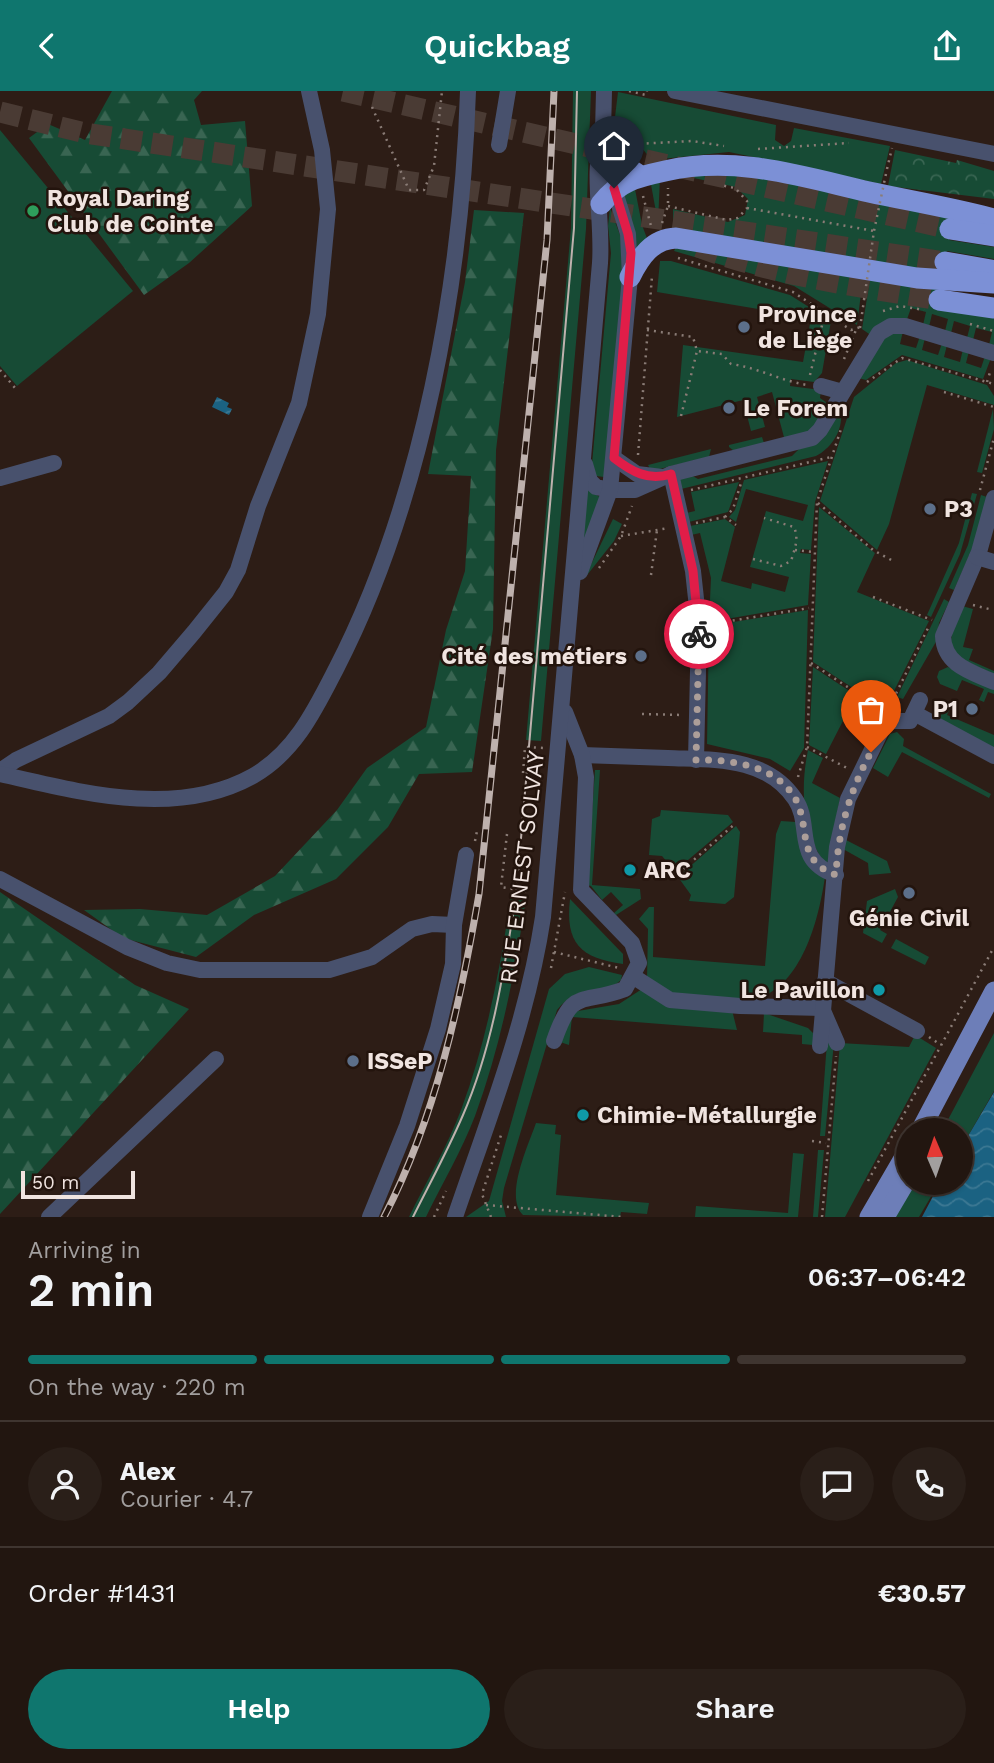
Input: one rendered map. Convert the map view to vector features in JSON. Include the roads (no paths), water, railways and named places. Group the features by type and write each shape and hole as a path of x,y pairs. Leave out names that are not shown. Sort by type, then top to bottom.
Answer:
{"highway":[{"path":"603,132 614,158 640,176"},
{"path":"607,196 640,176 700,163 727,163 778,171 994,219"},
{"path":"950,229 994,236"},
{"path":"630,277 639,259 655,242 676,238 917,278 994,283"},
{"path":"944,262 994,271"},
{"path":"939,300 994,308"}],"main road":[{"path":"927,1118 994,991"},
{"path":"941,1118 994,1020"},
{"path":"869,1217 896,1171"},
{"path":"886,1217 898,1195"}],"street":[{"path":"0,772 16,760 109,716 128,702 179,651 226,592 237,570 258,506 299,403 318,314 328,209 322,150 309,91"},
{"path":"0,772 98,795 181,797 253,776 286,750 306,725 361,620 378,579 401,508 428,405 457,236 465,166 468,91"},
{"path":"499,145 508,91"},
{"name":"RUE ERNEST SOLVAY","path":"456,1216 512,1058 531,987 546,893 607,196 603,132 604,91"},
{"path":"674,91 994,154"},
{"name":"RUE ERNEST SOLVAY","path":"573,597 585,554 610,490 630,277 628,234 607,196"},
{"path":"583,455 590,481 610,490 812,438 820,430 879,333 891,326 905,326 994,352"},
{"path":"614,458 636,482"},
{"path":"0,478 54,463"},
{"path":"667,476 675,493 683,525 699,626 696,760"},
{"path":"986,496 977,557 944,628 943,643 954,662 994,682"},
{"path":"977,557 994,562"},
{"path":"820,1046 831,873 848,800 884,725 893,721 910,721 917,707 994,756"},
{"path":"554,1041 564,1013 571,1004 579,999 625,989 634,977 639,963 632,943 581,890 586,776 582,755 563,708"},
{"path":"582,755 724,759 756,768 796,800 808,851 831,873"},
{"path":"370,1217 407,1126 432,1051 453,964 454,925 466,855"},
{"path":"0,879 127,947 166,963 200,970 329,970 372,957 412,929 432,924 454,925"},
{"path":"634,977 670,1000 822,1008"},
{"path":"825,981 917,1031"},
{"path":"822,1008 837,1043"},
{"path":"49,1217 216,1059"}],"water":[{"path":"217,397 229,403 227,407 232,409 229,415 212,407"},
{"path":"994,1092 994,1217 922,1217 934,1195 973,1195 973,1128"}],"tunnel":[{"path":"343,91 950,229"},
{"path":"0,112 85,133 945,262"},
{"path":"698,247 787,273 939,300"}],"tram line":[{"path":"413,1217 457,1128 482,1062 496,1007 516,896 574,228 577,91"}],"railway":[{"path":"384,1217 402,1179 432,1100 454,1018 479,894 547,240 554,91"}],"place":[{"name":"Royal Daring Club de Cointe","path":"33,211"},
{"name":"Province de Liège","path":"744,327"},
{"name":"Le Forem","path":"729,408"},
{"name":"P3","path":"930,509"},
{"name":"Cité des métiers","path":"641,656"},
{"name":"P1","path":"972,709"},
{"name":"ARC","path":"630,870"},
{"name":"Génie Civil","path":"909,893"},
{"name":"Le Pavillon","path":"879,990"},
{"name":"ISSeP","path":"353,1061"},
{"name":"Chimie-Métallurgie","path":"583,1115"}]}
